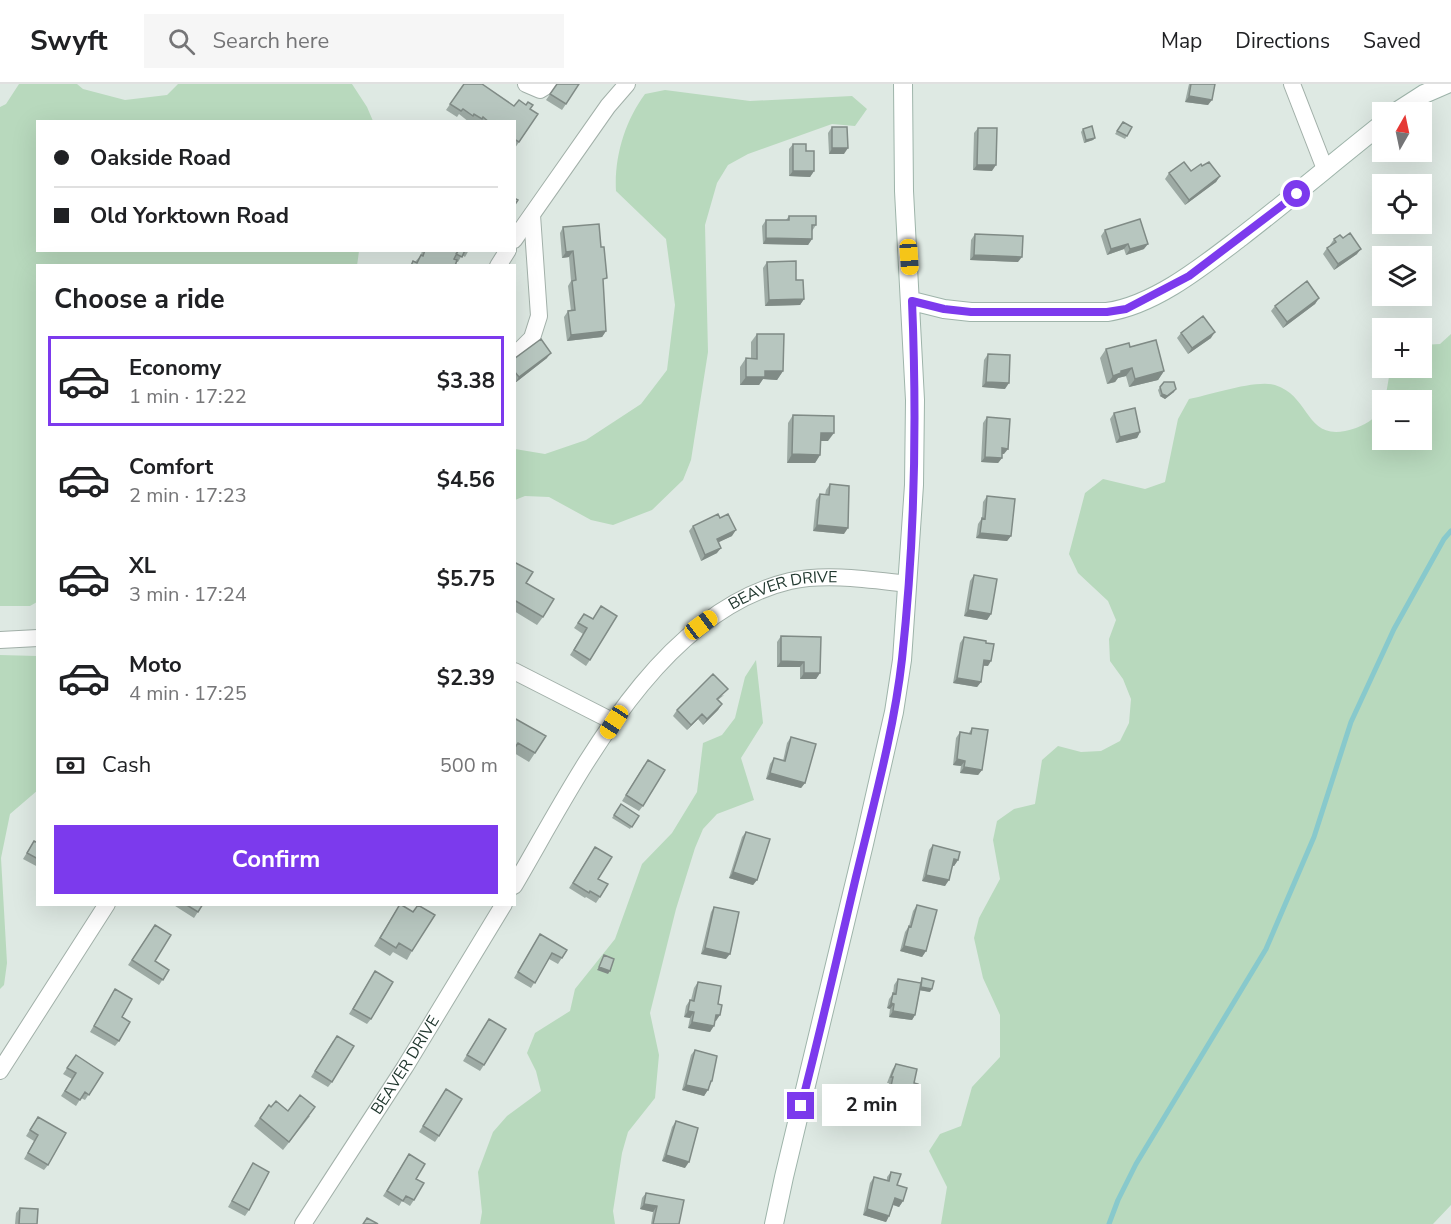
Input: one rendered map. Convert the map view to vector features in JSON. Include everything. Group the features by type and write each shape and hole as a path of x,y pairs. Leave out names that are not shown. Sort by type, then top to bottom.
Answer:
{"main road":[{"path":"774,1224 894,712 902,660 914,485 915,400 912,301 904,191 903,84"},
{"path":"1412,102 1447,84"},
{"path":"912,301 944,309 971,312 1107,312 1126,309 1189,276 1297,194 1372,132"}],"street":[{"path":"526,84 540,90 550,84"},
{"path":"516,237 608,106 627,84"},
{"path":"1292,84 1325,169"},
{"path":"516,354 532,338 539,316 532,215"},
{"name":"BEAVER DRIVE","path":"516,883 577,778 614,722 650,674 684,638 718,612 757,593 791,581 840,577 908,584"},
{"path":"0,640 36,638"},
{"path":"516,672 614,722"},
{"path":"2,1063 106,906"},
{"name":"BEAVER DRIVE","path":"303,1224 405,1067 503,906"}],"green space":[{"path":"19,84 77,84 83,89 125,100 167,95 178,84 352,84 373,120 36,120 36,252 359,252 357,264 36,264 36,603 30,606 0,606 0,107 6,104"},
{"path":"665,90 750,101 852,96 867,109 855,126 832,124 748,154 728,165 717,183 705,225 708,352 691,460 683,480 652,510 613,525 591,520 549,497 525,496 516,500 516,449 545,454 586,440 641,404 667,370 675,305 666,239 616,191 617,165 622,140 645,94"},
{"path":"1451,334 1451,1205 1433,1224 941,1224 947,1187 929,1151 940,1134 961,1126 972,1087 1000,1057 1000,1015 983,978 974,938 979,918 1000,879 993,840 997,821 1014,809 1035,804 1042,760 1058,746 1081,752 1101,751 1120,741 1129,723 1131,699 1123,679 1110,661 1109,639 1116,620 1108,601 1078,573 1069,554 1085,493 1103,479 1145,489 1165,482 1178,419 1189,399 1257,384 1275,385 1287,391 1310,418 1327,431 1339,432 1356,428 1372,419 1372,450 1432,450 1432,390 1387,390 1389,378 1432,378 1432,344 1440,344"},
{"path":"0,655 36,656 36,792 10,814 1,858 7,963 4,985 0,989"},
{"path":"756,660 763,723 741,758 754,800 717,814 703,829 695,848 676,909 650,1013 659,1055 655,1098 628,1132 622,1153 613,1211 615,1224 480,1224 482,1212 478,1172 493,1132 507,1116 541,1091 536,1071 527,1053 535,1033 570,1011 575,989 615,939 642,864 672,833 697,792 703,743 722,735 735,718 745,677"}],"building":[{"path":"464,84 482,84 514,106 519,100 526,105 528,102 533,105 530,109 538,114 519,142 516,140 516,120 487,120 483,117 482,119 450,104"},
{"path":"557,84 579,84 566,104 550,94"},
{"path":"1191,84 1215,84 1212,100 1189,96"},
{"path":"1123,122 1132,127 1127,136 1117,131"},
{"path":"1092,126 1095,138 1086,140 1083,129"},
{"path":"832,127 847,127 848,148 832,148"},
{"path":"978,128 997,128 996,165 977,165"},
{"path":"793,144 806,144 806,151 814,151 814,171 793,171"},
{"path":"1184,162 1191,171 1209,162 1220,176 1189,200 1169,173"},
{"path":"789,216 816,216 816,225 812,225 812,239 766,238 766,220 789,220"},
{"path":"1140,219 1148,244 1130,249 1128,244 1111,249 1105,230"},
{"path":"599,224 607,278 603,279 606,331 571,335 568,311 575,310 572,281 576,280 573,251 566,252 563,227"},
{"path":"1350,233 1361,249 1338,264 1327,248 1336,242 1334,239 1340,235 1343,238"},
{"path":"975,234 1023,236 1022,257 974,255"},
{"path":"424,252 458,252 454,259 457,260 456,264 412,264 413,261 417,263 421,255 423,256"},
{"path":"457,252 464,252 462,257 456,254"},
{"path":"796,261 796,280 803,280 804,299 769,300 767,262"},
{"path":"1307,281 1319,298 1287,322 1275,306"},
{"path":"1203,316 1215,332 1192,348 1181,333"},
{"path":"757,334 784,334 783,371 765,371 765,377 746,377 746,358 757,359"},
{"path":"541,339 551,353 519,377 516,373 516,358"},
{"path":"1156,340 1164,371 1135,379 1132,368 1113,376 1106,349 1129,343 1130,347"},
{"path":"988,354 1010,355 1009,383 986,382"},
{"path":"1164,382 1174,382 1176,389 1167,396 1162,394 1160,387"},
{"path":"1135,408 1140,432 1120,437 1114,413"},
{"path":"793,415 834,416 834,433 821,433 820,455 792,454"},
{"path":"987,417 1010,419 1008,449 1002,448 1002,458 985,457"},
{"path":"830,484 849,486 848,528 817,525 820,494 829,495"},
{"path":"987,496 1015,499 1011,536 980,533 982,518 985,519"},
{"path":"718,514 720,518 728,514 736,530 717,539 721,548 705,555 693,526"},
{"path":"516,563 533,572 526,583 554,599 543,617 516,601"},
{"path":"974,575 997,579 991,614 968,610"},
{"path":"601,606 617,616 590,660 574,650 587,628 578,623 584,614 593,619"},
{"path":"781,636 821,637 820,673 804,673 804,662 781,661"},
{"path":"964,637 994,644 991,661 984,660 981,682 957,678"},
{"path":"713,674 728,689 717,699 722,704 707,719 702,714 691,725 677,710"},
{"path":"516,719 546,736 535,753 518,743 516,746"},
{"path":"972,728 988,730 982,770 964,767 965,761 957,759 960,732 971,734"},
{"path":"791,737 816,744 805,783 770,773 774,758 785,761"},
{"path":"648,760 665,770 643,806 626,795"},
{"path":"621,804 639,816 632,827 614,815"},
{"path":"746,832 770,839 757,880 733,872"},
{"path":"34,841 36,842 36,858 27,853"},
{"path":"933,845 960,852 958,860 954,859 949,880 926,875"},
{"path":"595,847 612,857 598,879 608,884 600,897 573,883"},
{"path":"917,905 937,910 926,951 904,946"},
{"path":"188,906 202,906 198,912"},
{"path":"399,906 413,912 420,906 435,915 412,951 399,943 396,948 380,938"},
{"path":"714,907 739,912 730,954 705,948"},
{"path":"155,925 171,935 155,961 169,970 163,980 132,960"},
{"path":"540,934 567,950 562,958 552,953 535,983 518,972"},
{"path":"604,955 614,959 610,971 599,967"},
{"path":"375,971 393,982 371,1019 353,1009"},
{"path":"922,978 934,981 932,989 921,987"},
{"path":"898,979 921,983 915,1015 893,1011 894,1004 891,1003 893,993 896,994"},
{"path":"698,982 721,986 718,1004 722,1005 720,1015 716,1015 714,1026 692,1022 694,1012 688,1011 690,1000 694,1001"},
{"path":"115,989 132,999 122,1017 130,1022 119,1041 94,1026"},
{"path":"489,1019 506,1029 484,1065 467,1055"},
{"path":"337,1036 354,1046 332,1082 315,1071"},
{"path":"695,1050 717,1056 708,1090 686,1085"},
{"path":"76,1055 103,1073 89,1095 85,1092 80,1100 65,1091 76,1073 67,1068"},
{"path":"896,1064 917,1069 914,1083 918,1084 914,1103 884,1097 887,1085 891,1086 893,1077 891,1077"},
{"path":"446,1089 462,1099 439,1136 423,1126"},
{"path":"300,1095 315,1107 289,1142 260,1118 269,1105 271,1107 276,1101 288,1111"},
{"path":"38,1117 66,1133 48,1165 28,1153 38,1135 30,1130"},
{"path":"676,1121 698,1128 689,1162 666,1155"},
{"path":"409,1154 425,1164 416,1179 424,1183 414,1200 406,1196 403,1201 387,1191"},
{"path":"253,1163 269,1172 249,1210 232,1201"},
{"path":"891,1172 901,1174 897,1185 907,1188 903,1201 895,1198 889,1216 867,1209 874,1177 889,1181"},
{"path":"646,1193 684,1200 679,1224 653,1224 657,1206 644,1204"},
{"path":"20,1208 38,1209 37,1224 19,1224"},
{"path":"367,1218 378,1224 363,1224"}],"waterway":[{"path":"1109,1224 1136,1164 1266,949 1314,837 1351,722 1394,629 1444,539 1451,531"}],"route":[{"path":"801,1106 894,712 902,660 914,485 915,400 912,301 944,309 971,312 1107,312 1126,309 1189,276 1297,194"}]}
